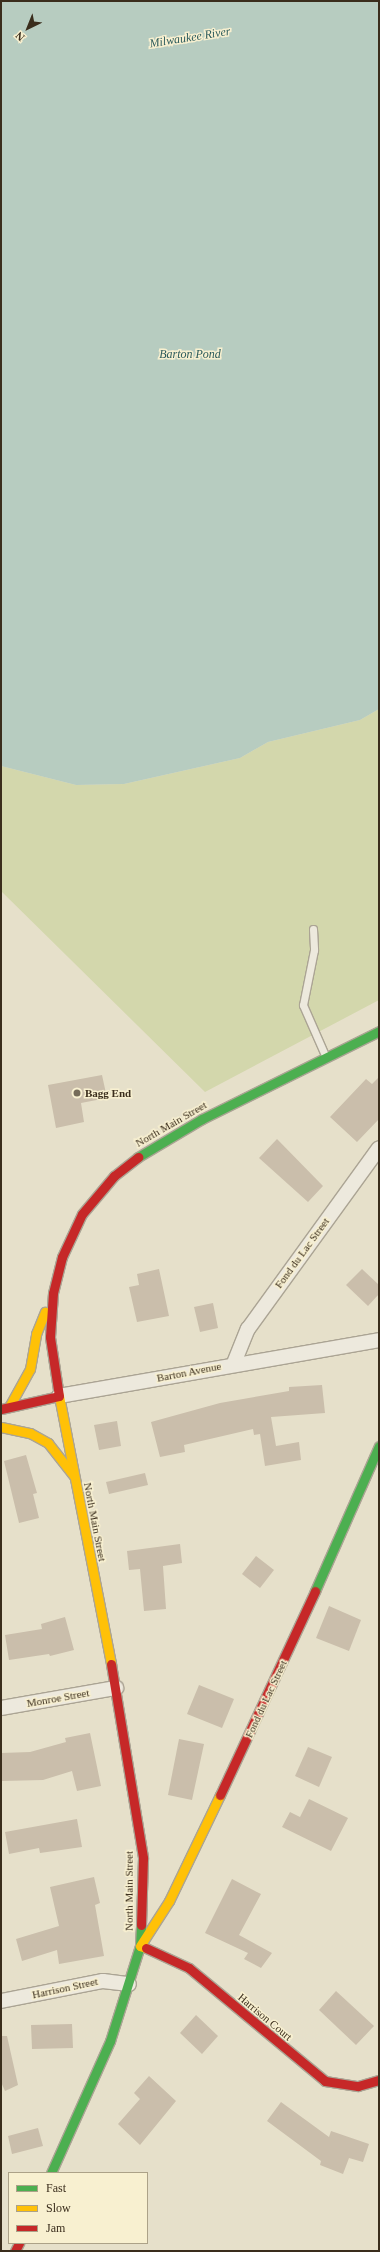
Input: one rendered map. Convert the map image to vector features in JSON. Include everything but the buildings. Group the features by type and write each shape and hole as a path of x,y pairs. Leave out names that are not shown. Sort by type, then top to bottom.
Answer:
{"main road":[{"name":"North Main Street","path":"52,2172 110,2041 140,1946 143,1858 116,1688 74,1476 50,1337 53,1293 62,1257 82,1214 114,1176 145,1151 379,1031"},
{"path":"5,1408 30,1369 36,1334 53,1293"},
{"name":"Barton Avenue","path":"5,1408 59,1396"},
{"path":"1,1427 30,1433 48,1443 74,1476"},
{"name":"Fond du Lac Street","path":"140,1946 169,1901 265,1702 379,1446"},
{"name":"Harrison Court","path":"140,1946 189,1968 325,2081 358,2086 379,2080"}],"street":[{"name":"Fond du Lac Street","path":"234,1363 248,1329 379,1148"},
{"name":"Barton Avenue","path":"59,1396 234,1363 379,1340"},
{"name":"Monroe Street","path":"1,1708 116,1688"},
{"name":"Harrison Street","path":"1,2001 103,1981 128,1984"}],"lane":[{"path":"313,929 314,950 303,1005 326,1057"}],"green space":[{"path":"379,709 379,1000 205,1092 1,891 1,766 76,785 124,784 240,758 268,742 360,720"}],"water":[{"name":"Barton Pond","path":"1,1 379,1 379,709 360,720 268,742 240,758 124,784 76,785 1,766"}],"traffic: fast":[{"path":"138,1157 202,1119 379,1031"},
{"path":"315,1591 379,1446"},
{"path":"51,2172 110,2041 140,1946 141,1925"}],"traffic: slow":[{"path":"9,1407 30,1369 36,1334 45,1312"},
{"path":"59,1396 111,1664"},
{"path":"1,1427 30,1433 48,1443 74,1476"},
{"path":"146,1948 140,1946 169,1901 220,1795"}],"traffic: jam":[{"path":"1,1409 59,1396 50,1337 53,1293 62,1257 82,1214 114,1176 138,1157"},
{"path":"220,1795 315,1591"},
{"path":"111,1664 143,1858 141,1925"},
{"path":"146,1948 189,1968 325,2081 358,2086 379,2080"},
{"path":"15,2251 18,2244"}],"place":[{"name":"Bagg End","path":"77,1093"}],"water label":[{"name":"Milwaukee River","path":"190,38"}]}
